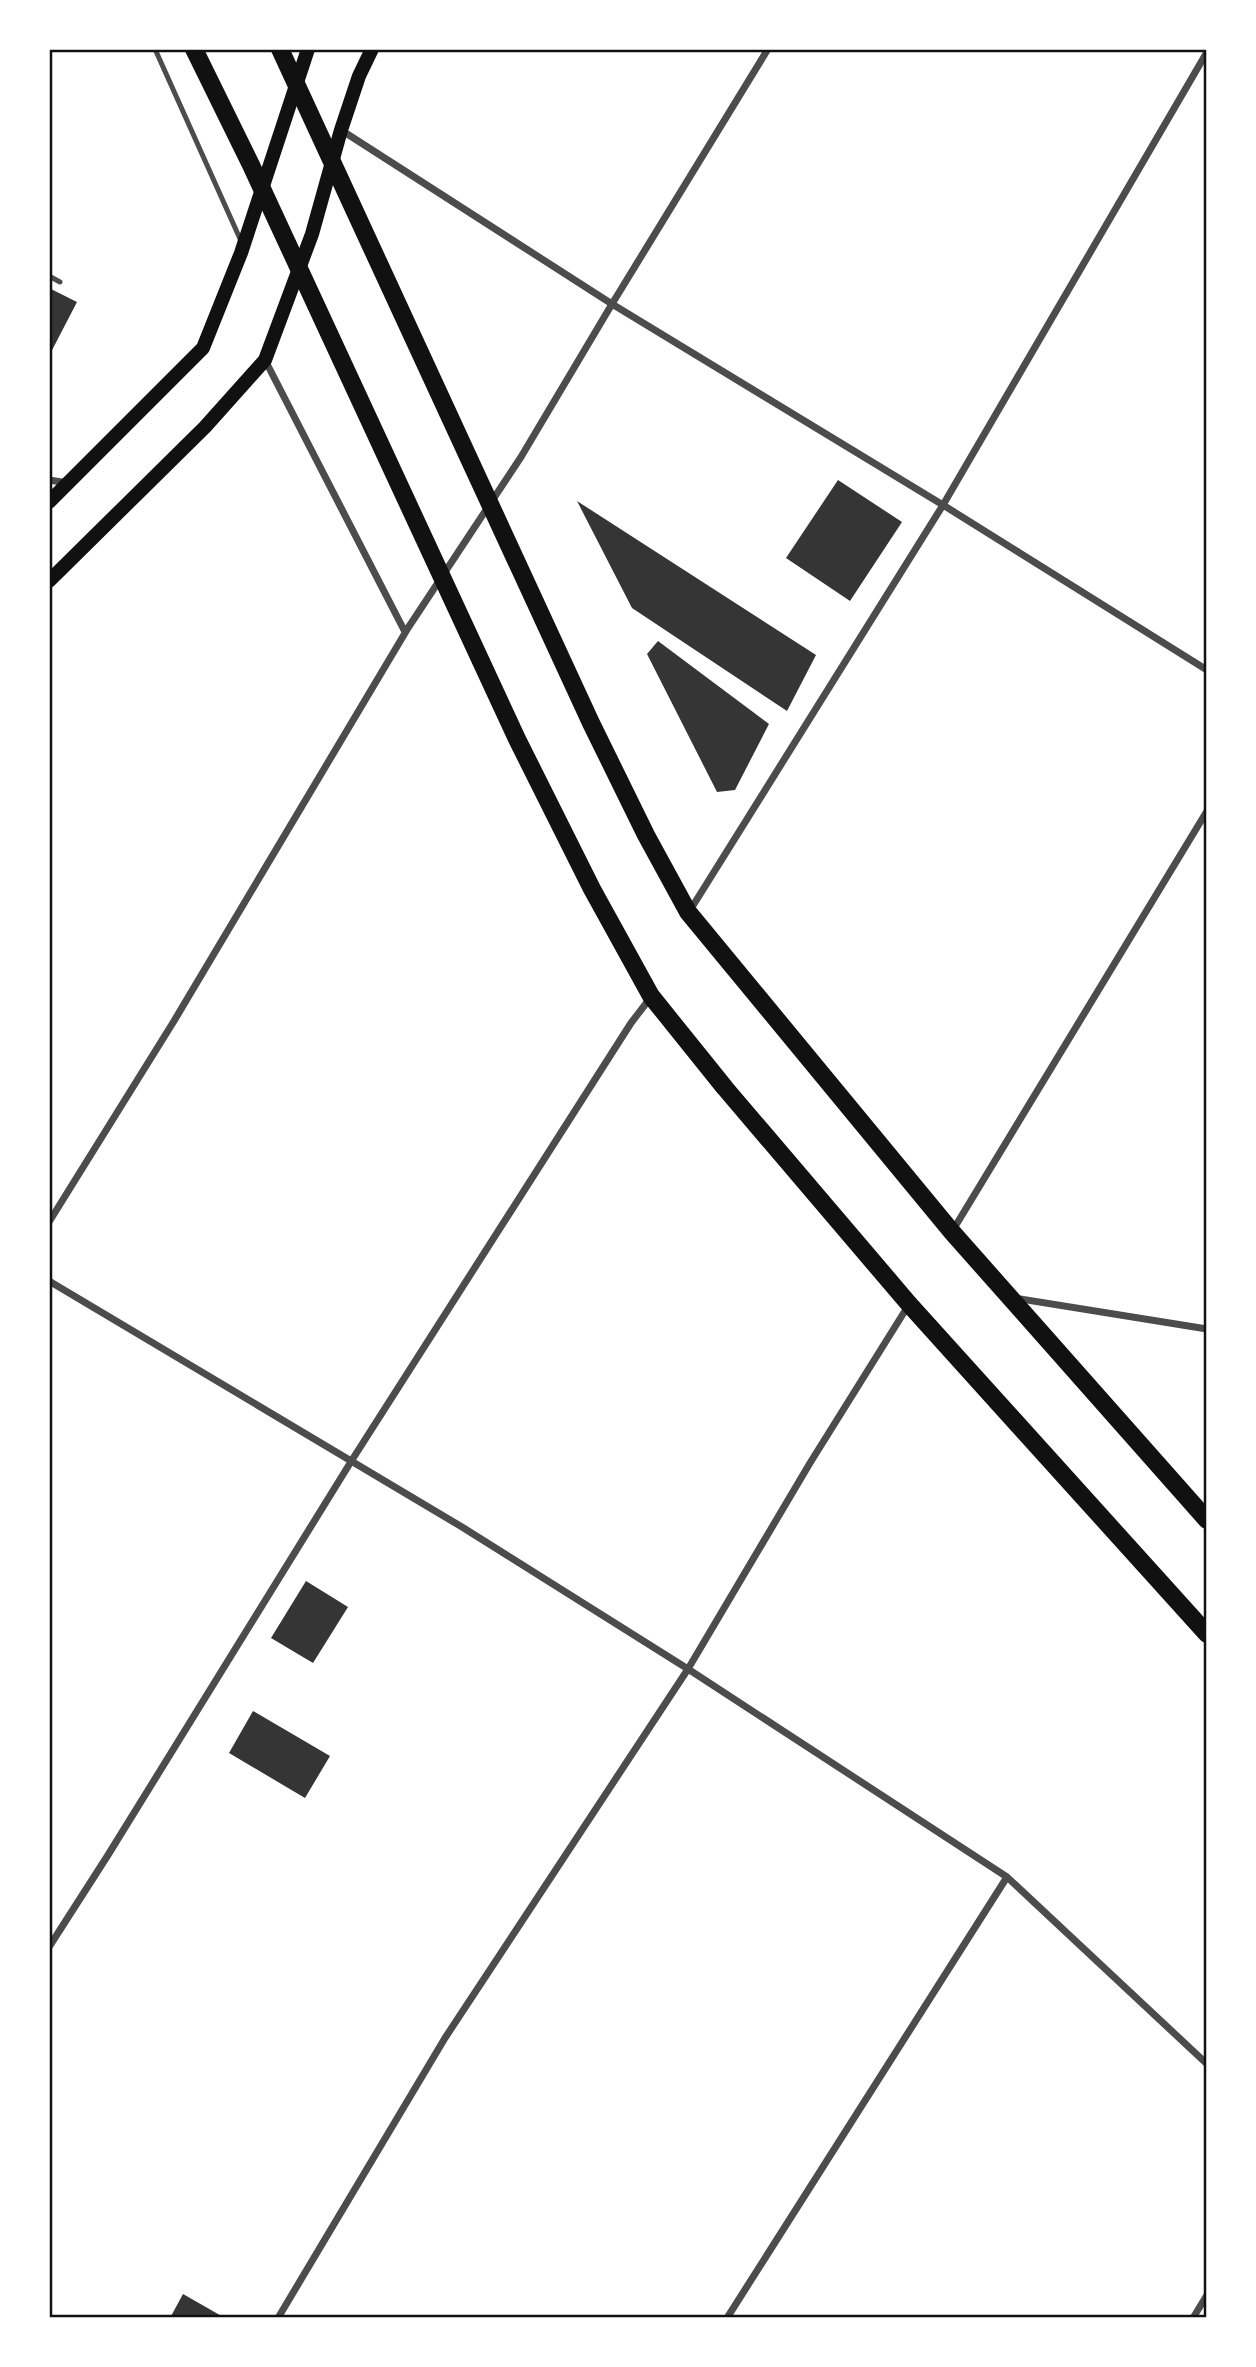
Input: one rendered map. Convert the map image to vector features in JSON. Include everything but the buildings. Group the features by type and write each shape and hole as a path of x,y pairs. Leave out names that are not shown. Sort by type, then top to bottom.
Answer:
{"main road":[{"path":"194,49 251,164 517,739 592,890 651,996 725,1088 909,1304 1207,1633"},
{"path":"280,49 591,723 646,835 688,912 952,1232 1207,1520"},
{"path":"49,502 203,348 243,246 308,49"},
{"path":"49,581 205,427 265,360 312,234 359,76 372,49"}],"street":[{"path":"49,1222 174,1021 405,632 526,449 768,49"},
{"path":"688,912 943,505 1207,52"},
{"path":"341,130 612,304 943,505 1207,670"},
{"path":"265,360 405,632"},
{"path":"49,480 69,483"},
{"path":"952,1232 1207,811"},
{"path":"49,1947 352,1460 631,1023 651,996"},
{"path":"49,1280 352,1460 688,1669 1007,1877 1207,2064"},
{"path":"1008,1297 1207,1329"},
{"path":"278,2318 445,2038 688,1669 810,1463 909,1304"},
{"path":"727,2318 1007,1877"},
{"path":"1193,2318 1207,2295"}],"lane":[{"path":"155,49 243,246"},
{"path":"49,276 60,282"}]}
